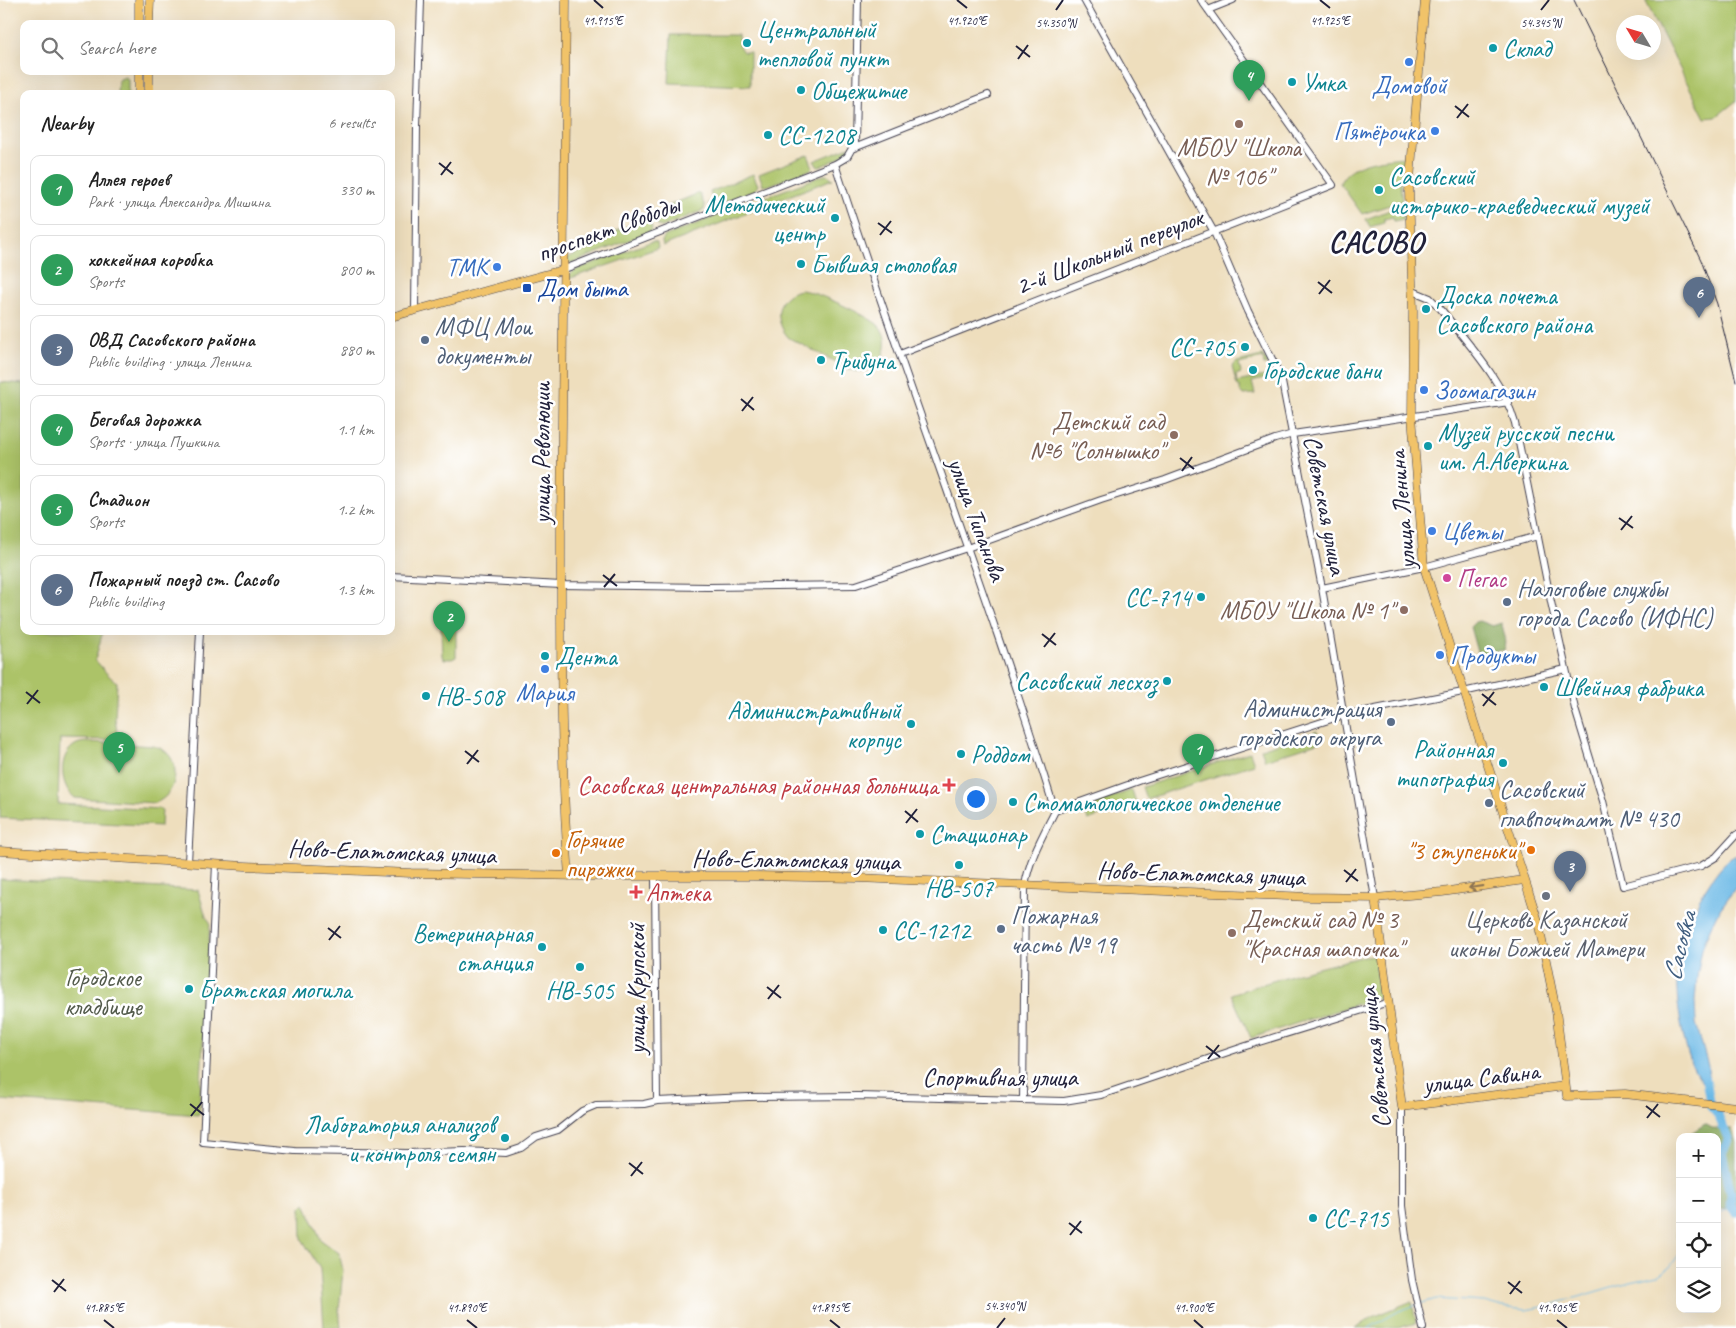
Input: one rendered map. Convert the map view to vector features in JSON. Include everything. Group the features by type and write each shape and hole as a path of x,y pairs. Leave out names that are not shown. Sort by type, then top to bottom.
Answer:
{"main road":[{"path":"139,0 139,20"},
{"path":"149,20 150,0"},
{"name":"улица Революции","path":"566,0 562,270 561,585 563,770 569,876"},
{"name":"улица Ленина","path":"1426,0 1410,182 1412,416 1424,567 1538,921 1553,990 1566,1096 1625,1094 1732,1107"},
{"path":"139,75 139,90"},
{"path":"149,75 149,90"},
{"name":"проспект Свободы","path":"395,316 562,270"},
{"name":"Ново-Елатомская улица","path":"0,851 411,873 857,878 1299,897 1375,898 1442,892 1524,880"},
{"name":"Советская улица","path":"1375,898 1402,1107"},
{"name":"улица Савина","path":"1402,1107 1565,1086"}],"street":[{"path":"415,310 421,0"},
{"path":"858,0 854,148 988,95"},
{"name":"Советская улица","path":"1084,0 1214,232 1248,311 1281,377 1322,588 1375,898"},
{"path":"1201,0 1208,10 1233,0"},
{"name":"2-й Школьный переулок","path":"900,354 1333,185 1208,10"},
{"name":"проспект Свободы","path":"562,270 835,164 848,157 854,148"},
{"name":"улица Типанова","path":"835,164 865,258 1027,720 1056,811"},
{"path":"1412,291 1430,298 1440,308 1496,381 1509,402 1575,709 1603,801 1623,886 1701,866 1716,857 1736,835"},
{"path":"395,576 561,585 856,584 1165,480 1275,439 1293,434 1509,402"},
{"path":"1322,588 1424,567 1538,536"},
{"path":"188,862 200,635"},
{"path":"1024,1100 1025,886 1027,873 1033,857 1056,811 1138,781 1344,715 1464,692 1566,669"},
{"name":"Спортивная улица","path":"216,864 203,1142 295,1150 506,1153 520,1148 536,1137 558,1130 582,1111 596,1105 775,1096 1064,1101 1101,1095 1246,1046 1389,1002"},
{"name":"улица Крупской","path":"655,877 657,1102"},
{"name":"Советская улица","path":"1402,1107 1402,1206 1412,1280 1423,1328"}],"green space":[{"path":"1645,0 1736,0 1736,101 1716,117 1705,118 1661,31 1661,15 1653,15"},
{"path":"671,35 738,35 739,46 743,52 750,52 750,86 669,83"},
{"path":"125,77 128,79 128,90 117,90 118,80"},
{"path":"851,146 841,157 828,163 818,167 814,161"},
{"path":"808,155 813,167 810,170 767,186 763,185 759,174"},
{"path":"1405,157 1400,183 1402,201 1362,214 1340,183 1345,176 1351,170 1368,162"},
{"path":"753,174 758,185 755,190 713,207 709,205 708,203 713,201 710,192"},
{"path":"828,175 833,179 760,207 760,202 763,198"},
{"path":"699,193 705,206 704,210 662,227 658,226 656,221 666,216 663,208"},
{"path":"750,203 754,205 754,210 663,246 662,241 665,236"},
{"path":"1403,205 1403,219 1394,221 1393,217 1384,219 1384,223 1370,227 1366,219"},
{"path":"648,217 652,228 650,232 572,263 567,263 566,258 604,243 602,237"},
{"path":"653,241 657,242 658,248 568,279 571,273 577,269"},
{"path":"800,290 817,294 842,305 866,317 880,327 884,335 885,350 877,364 863,371 854,371 789,338 780,324 779,310 785,297"},
{"path":"1262,356 1268,364 1264,365 1263,358 1239,364 1241,373 1236,375 1237,382 1269,375 1268,370 1270,369 1272,377 1252,382 1255,394 1243,395 1240,387 1237,385 1232,367 1237,362"},
{"path":"0,382 20,384 20,635 102,635 95,660 117,682 115,718 118,740 60,739 58,804 162,809 161,826 0,818"},
{"path":"1479,621 1492,626 1502,623 1506,640 1504,650 1486,653 1477,652 1470,627"},
{"path":"448,625 456,628 456,657 444,659 442,656 441,628"},
{"path":"1317,731 1320,742 1265,760 1261,749"},
{"path":"91,742 153,746 163,750 170,756 174,764 174,782 170,791 164,798 155,803 75,798 66,787 64,779 63,764 65,756 75,745"},
{"path":"1250,752 1254,764 1146,799 1142,787"},
{"path":"1132,790 1136,802 1088,820 1083,808"},
{"name":"Городское кладбище","path":"0,879 198,890 206,917 210,922 199,1115 0,1100"},
{"path":"1375,955 1379,997 1251,1038 1231,994 1298,973"},
{"path":"1705,1124 1712,1128 1732,1129 1736,1143 1736,1210 1721,1209 1721,1133 1691,1133"},
{"path":"305,1203 321,1240 339,1253 343,1270 339,1310 341,1328 324,1328 320,1269 302,1239 301,1207"},
{"path":"1412,1301 1416,1323 1398,1328 1355,1328 1373,1317"}],"water":[{"path":"1736,855 1736,887 1718,912 1709,931 1702,949 1697,977 1696,1023 1708,1066 1709,1090 1692,1066 1684,1040 1677,998 1678,964 1695,908 1709,883 1719,870"}],"waterway":[{"name":"Сасовка","path":"1706,1080 1711,1107 1718,1115 1728,1138 1722,1153 1731,1194 1730,1204 1736,1212"},
{"path":"1721,1212 1732,1208"},
{"path":"1419,1304 1436,1299 1484,1302 1502,1307 1526,1310 1657,1276 1670,1267 1676,1259"},
{"path":"1369,1328 1399,1311 1416,1305"}],"railway":[{"path":"1574,0 1701,260 1717,304 1736,381"}],"place":[{"name":"Центральный тепловой пункт","path":"747,43"},
{"name":"Склад","path":"1493,48"},
{"name":"Домовой","path":"1409,62"},
{"name":"Умка","path":"1292,82"},
{"name":"Общежитие","path":"801,90"},
{"name":"Беговая дорожка","path":"1249,101"},
{"name":"МБОУ \"Школа № 106\"","path":"1239,124"},
{"name":"Пятёрочка","path":"1435,131"},
{"name":"СС-1208","path":"768,135"},
{"name":"Сасовский историко-краеведческий музей","path":"1379,190"},
{"name":"Методический центр","path":"835,218"},
{"name":"Бывшая столовая","path":"801,264"},
{"name":"TMK","path":"497,267"},
{"name":"Дом быта","path":"527,288"},
{"name":"Доска почета Сасовского района","path":"1426,309"},
{"name":"Пожарный поезд ст. Сасово","path":"1699,318"},
{"name":"МФЦ Мои документы","path":"425,340"},
{"name":"СС-705","path":"1245,347"},
{"name":"Трибуна","path":"821,360"},
{"name":"Городские бани","path":"1253,370"},
{"name":"Зоомагазин","path":"1424,390"},
{"name":"Детский сад №6 \"Солнышко\"","path":"1174,435"},
{"name":"Музей русской песни им. А.Аверкина","path":"1428,446"},
{"name":"Цветы","path":"1432,531"},
{"name":"Пегас","path":"1447,578"},
{"name":"СС-714","path":"1201,597"},
{"name":"Налоговые службы города Сасово (ИФНС)","path":"1507,602"},
{"name":"МБОУ \"Школа № 1\"","path":"1404,610"},
{"name":"хоккейная коробка","path":"449,642"},
{"name":"Продукты","path":"1440,655"},
{"name":"Дента","path":"545,656"},
{"name":"Мария","path":"545,669"},
{"name":"Сасовский лесхоз","path":"1167,681"},
{"name":"Швейная фабрика","path":"1544,687"},
{"name":"НВ-508","path":"426,696"},
{"name":"Администрация городского округа","path":"1391,722"},
{"name":"Административный корпус","path":"911,724"},
{"name":"Роддом","path":"961,754"},
{"name":"Районная типография","path":"1503,763"},
{"name":"Стадион","path":"119,773"},
{"name":"Аллея героев","path":"1198,775"},
{"name":"Сасовская центральная районная больница","path":"949,785"},
{"name":"Стоматологическое отделение","path":"1013,802"},
{"name":"Сасовский главпочтамт № 430","path":"1489,803"},
{"name":"Стационар","path":"920,834"},
{"name":"\"3 ступеньки\"","path":"1531,850"},
{"name":"Горячие пирожки","path":"556,853"},
{"name":"НВ-507","path":"959,865"},
{"name":"Аптека","path":"636,892"},
{"name":"ОВД Сасовского района","path":"1570,892"},
{"name":"Церковь Казанской иконы Божией Матери","path":"1546,896"},
{"name":"Пожарная часть № 19","path":"1001,929"},
{"name":"СС-1212","path":"883,930"},
{"name":"Детский сад № 3 \"Красная шапочка\"","path":"1232,933"},
{"name":"Ветеринарная станция","path":"542,947"},
{"name":"НВ-505","path":"580,967"},
{"name":"Братская могила","path":"189,989"},
{"name":"Лаборатория анализов и контроля семян","path":"505,1138"},
{"name":"СС-715","path":"1313,1218"}],"district":[{"name":"САСОВО","path":"1376,242"}]}
